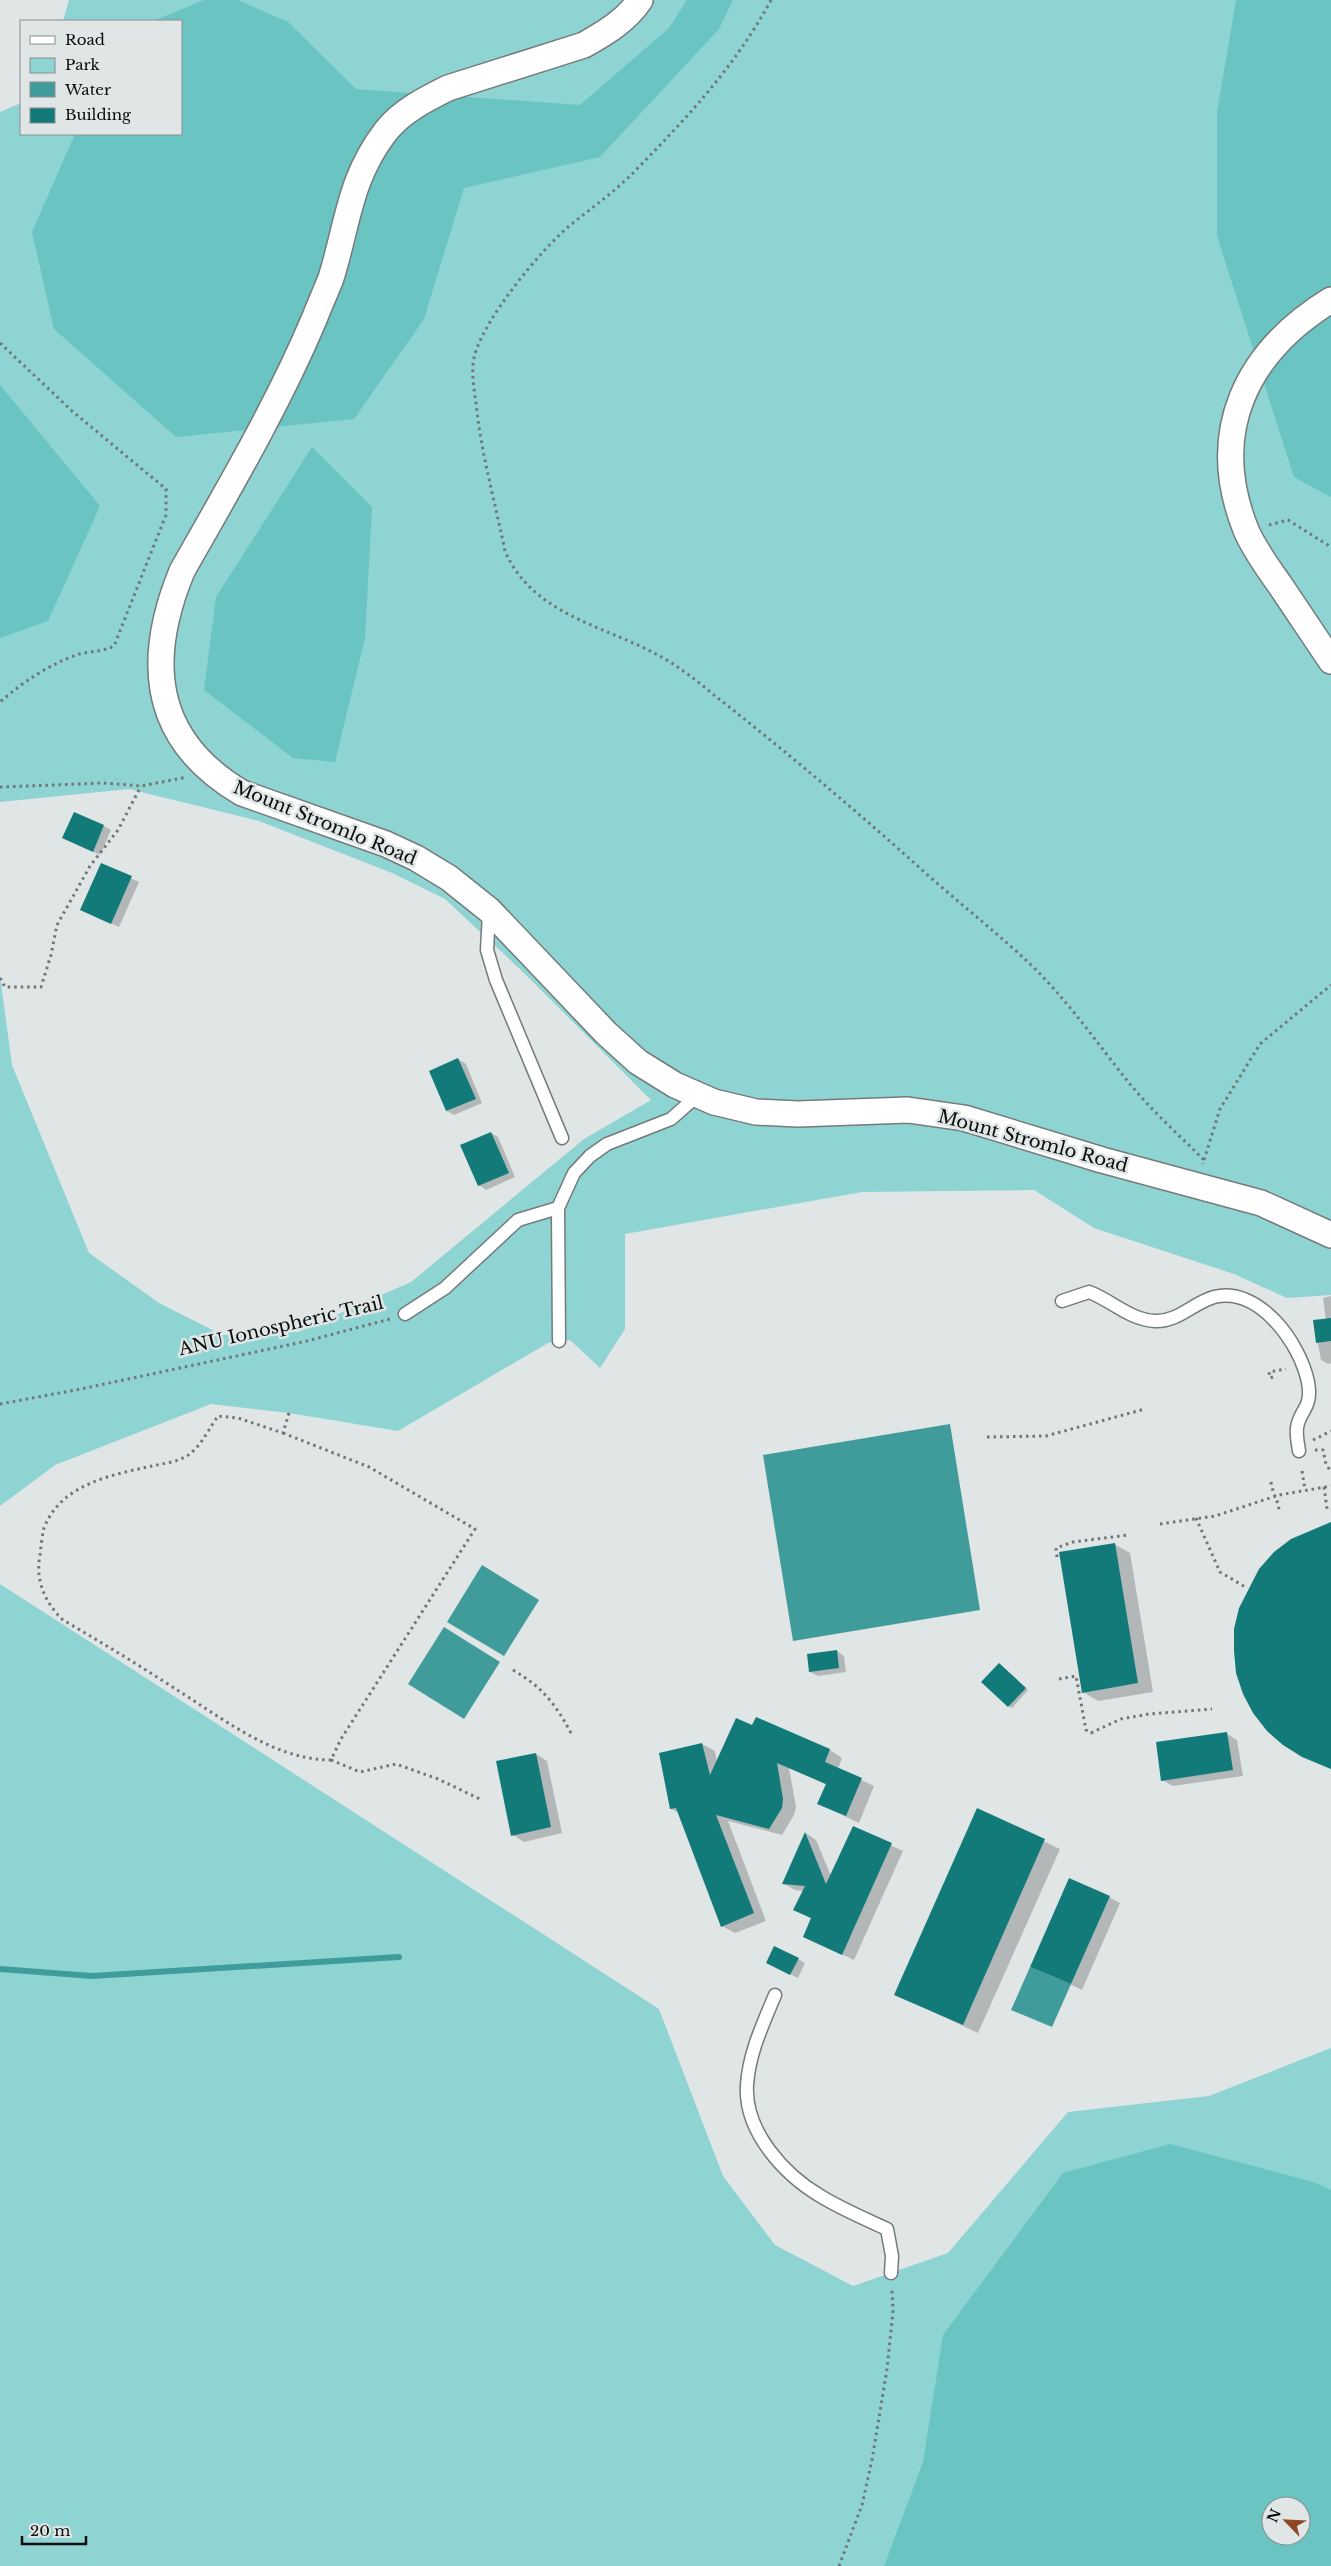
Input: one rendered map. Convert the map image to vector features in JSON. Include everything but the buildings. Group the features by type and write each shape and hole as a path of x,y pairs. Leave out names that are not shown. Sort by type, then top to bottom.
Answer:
{"street":[{"name":"Mount Stromlo Road","path":"640,0 621,21 603,34 584,44 448,88 428,97 406,112 387,130 371,155 352,195 330,278 301,350 268,418 182,571 164,623 160,674 166,701 183,740 201,764 242,793 386,844 416,858 449,878 489,910 606,1033 638,1062 675,1085 714,1102 756,1112 798,1114 908,1110 964,1118 1102,1160 1261,1203 1331,1236"},
{"path":"1331,300 1313,312 1277,342 1251,376 1242,396 1234,423 1230,454 1234,490 1247,531 1265,563 1331,661"}],"lane":[{"path":"489,910 488,950 496,980 562,1138"},
{"path":"558,1341 558,1208 574,1173 590,1156 607,1144 670,1119 698,1095"},
{"name":"ANU Ionospheric Trail","path":"405,1314 445,1288 518,1220 558,1208"},
{"path":"1062,1301 1089,1292 1134,1316 1156,1322 1169,1320 1215,1297 1242,1300 1258,1307 1272,1317 1288,1337 1307,1380 1309,1402 1296,1427 1299,1451"},
{"path":"775,1995 750,2061 746,2086 748,2111 769,2150 794,2176 821,2197 887,2229 892,2256 891,2273"}],"path":[{"path":"771,0 735,59 714,87 631,175 567,228 552,244 496,312 478,344 474,358 473,377 478,424 505,551 513,569 522,582 536,594 575,618 656,654 678,668 753,726 876,828 1031,965 1102,1048 1130,1085 1204,1160"},
{"path":"0,343 72,411 166,489 166,515 114,646 105,650 78,654 42,670 0,702"},
{"path":"1247,531 1288,520 1331,547"},
{"path":"0,787 103,783 141,786 212,773"},
{"path":"0,978 5,987 41,988 51,955 56,925 90,866 118,830 141,786"},
{"path":"1199,1185 1204,1160 1220,1109 1260,1044 1331,984"},
{"name":"ANU Ionospheric Trail","path":"0,1404 81,1390 306,1341 368,1327 405,1314"},
{"path":"1274,1377 1270,1378 1269,1372 1288,1368"},
{"path":"987,1436 1046,1436 1145,1409"},
{"path":"283,1433 289,1413"},
{"path":"331,1760 341,1739 475,1529 369,1467 283,1433 238,1418 218,1416 192,1453 178,1460 116,1474 79,1487 59,1504 44,1528 39,1560 40,1582 51,1608 63,1620 250,1736 296,1756 314,1760 331,1760 360,1772 396,1764 438,1779 482,1800"},
{"path":"1299,1451 1323,1450 1326,1464 1331,1472"},
{"path":"1302,1471 1305,1490"},
{"path":"1271,1482 1279,1510"},
{"path":"1160,1524 1215,1516 1274,1496 1331,1486"},
{"path":"1324,1487 1327,1509 1331,1509"},
{"path":"1196,1518 1220,1572 1248,1588"},
{"path":"1057,1557 1056,1548 1072,1542 1128,1535"},
{"path":"513,1670 533,1681 557,1706 571,1732"},
{"path":"1059,1679 1076,1676 1081,1713 1086,1730 1091,1733 1121,1719 1149,1714 1212,1708"},
{"path":"839,2566 862,2505 872,2460 893,2311 891,2273"}],"green space":[{"path":"69,0 1331,0 1331,1295 1287,1298 1234,1274 1094,1228 1034,1190 862,1192 625,1234 625,1329 600,1368 570,1340 548,1343 398,1431 289,1413 211,1404 55,1465 0,1506 0,976 12,1065 89,1253 159,1303 222,1335 298,1332 411,1282 584,1139 651,1100 523,972 445,899 392,873 259,821 129,789 0,802 0,112 20,103 20,135 182,135 182,20 63,20"},
{"path":"0,1584 659,2009 723,2176 775,2245 853,2286 948,2253 1068,2112 1209,2096 1331,2048 1331,2566 0,2566"}],"shaded area":[{"path":"204,0 238,0 288,22 356,89 580,105 669,28 687,0 733,0 719,29 600,157 464,188 424,319 354,419 176,437 54,329 32,232 75,135 182,135 182,20 155,20"},
{"path":"1236,0 1331,0 1331,497 1294,477 1217,236 1217,112"},
{"path":"0,385 100,506 48,621 0,638"},
{"path":"312,447 372,507 365,638 335,762 293,758 204,690 216,597"},
{"path":"1170,2144 1313,2182 1331,2190 1331,2566 884,2566 923,2462 943,2335 1063,2173"}],"water":[{"path":"950,1424 980,1610 793,1641 763,1455"},
{"path":"482,1565 539,1600 504,1656 447,1622"},
{"path":"444,1627 500,1662 464,1719 408,1684"},
{"path":"1030,1967 1071,1984 1052,2027 1011,2010"}],"waterway":[{"path":"0,1969 92,1976 399,1957"}]}
